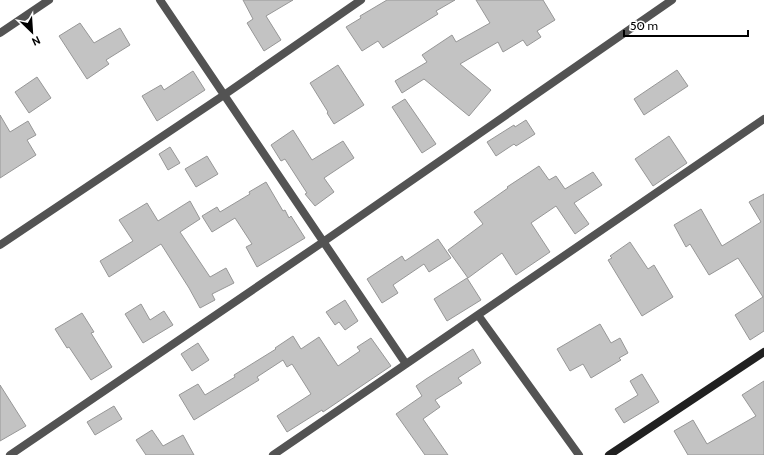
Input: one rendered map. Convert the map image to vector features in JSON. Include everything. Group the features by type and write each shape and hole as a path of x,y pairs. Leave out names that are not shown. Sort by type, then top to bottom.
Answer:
{"main road":[{"path":"609,455 764,352"}],"street":[{"path":"0,33 49,0"},
{"path":"160,0 406,364"},
{"path":"0,245 224,95 361,0"},
{"path":"10,455 323,242 672,0"},
{"path":"273,455 764,119"},
{"path":"478,315 579,455"}],"building":[{"path":"243,0 293,0 266,16 281,40 264,51 247,23 253,19"},
{"path":"387,0 455,0 436,11 438,14 383,48 378,41 362,51 346,27 361,18 360,16"},
{"path":"476,0 543,0 555,20 537,31 541,37 527,46 523,40 503,52 498,42 460,64 491,90 469,116 424,79 402,93 395,81 427,62 422,55 452,35 456,42 490,23"},
{"path":"80,23 94,43 120,28 130,45 106,60 109,64 87,79 59,36"},
{"path":"338,65 364,105 334,124 310,83"},
{"path":"677,70 688,86 644,115 634,99"},
{"path":"193,71 205,90 157,121 142,96 161,85 164,90"},
{"path":"37,77 51,98 29,113 15,92"},
{"path":"405,99 436,144 422,153 392,107"},
{"path":"0,115 10,132 28,121 36,135 27,140 36,155 0,178"},
{"path":"526,120 535,134 516,146 514,144 496,156 487,142 514,125 515,127"},
{"path":"293,130 312,160 343,141 354,158 324,178 334,192 315,206 305,194 307,193 285,159 281,161 271,145"},
{"path":"669,136 687,163 653,186 635,159"},
{"path":"170,147 180,163 168,170 159,154"},
{"path":"207,156 218,174 196,187 185,169"},
{"path":"539,166 549,180 556,176 565,189 593,172 602,185 574,203 589,224 575,234 556,206 531,223 550,252 516,275 502,253 468,278 448,250 483,224 474,212 508,188 507,187"},
{"path":"266,182 283,211 285,210 289,218 291,216 305,238 257,267 246,247 252,244 235,218 212,232 202,216 217,207 220,212 250,194 249,192"},
{"path":"764,194 764,331 750,340 735,315 763,297 738,258 709,275 690,244 686,247 674,225 701,209 722,246 761,222 749,202"},
{"path":"190,201 200,219 180,232 210,277 226,268 234,283 212,294 215,300 200,308 161,244 109,277 100,261 133,241 119,220 147,203 158,221"},
{"path":"438,239 451,258 429,272 424,264 393,285 398,293 382,303 367,279 402,256 405,261"},
{"path":"630,242 648,269 654,265 673,297 642,316 608,260 612,258 610,256"},
{"path":"467,278 481,300 447,321 434,299"},
{"path":"345,300 358,321 345,330 339,322 335,325 326,312"},
{"path":"141,304 150,320 164,311 173,325 143,343 125,314"},
{"path":"82,313 94,332 91,333 112,367 91,380 55,329"},
{"path":"600,324 611,343 620,338 628,353 619,358 621,360 591,378 583,364 570,371 557,349"},
{"path":"293,336 301,349 319,337 338,366 360,351 357,347 371,338 391,366 323,412 322,410 287,432 277,416 311,394 292,364 287,367 283,360 257,377 259,380 194,420 179,395 198,384 205,395 235,377 234,375 276,349 275,348"},
{"path":"198,343 209,360 192,371 181,354"},
{"path":"473,349 481,363 458,378 462,383 435,400 440,407 423,419 448,455 425,455 396,414 422,396 416,386"},
{"path":"642,374 659,402 624,423 615,409 638,395 630,381"},
{"path":"764,381 764,455 688,455 674,431 693,420 707,444 756,416 742,395"},
{"path":"0,385 26,426 0,441"},
{"path":"114,406 122,419 95,435 87,422"},
{"path":"152,430 163,446 183,435 194,455 146,455 136,440"}]}
